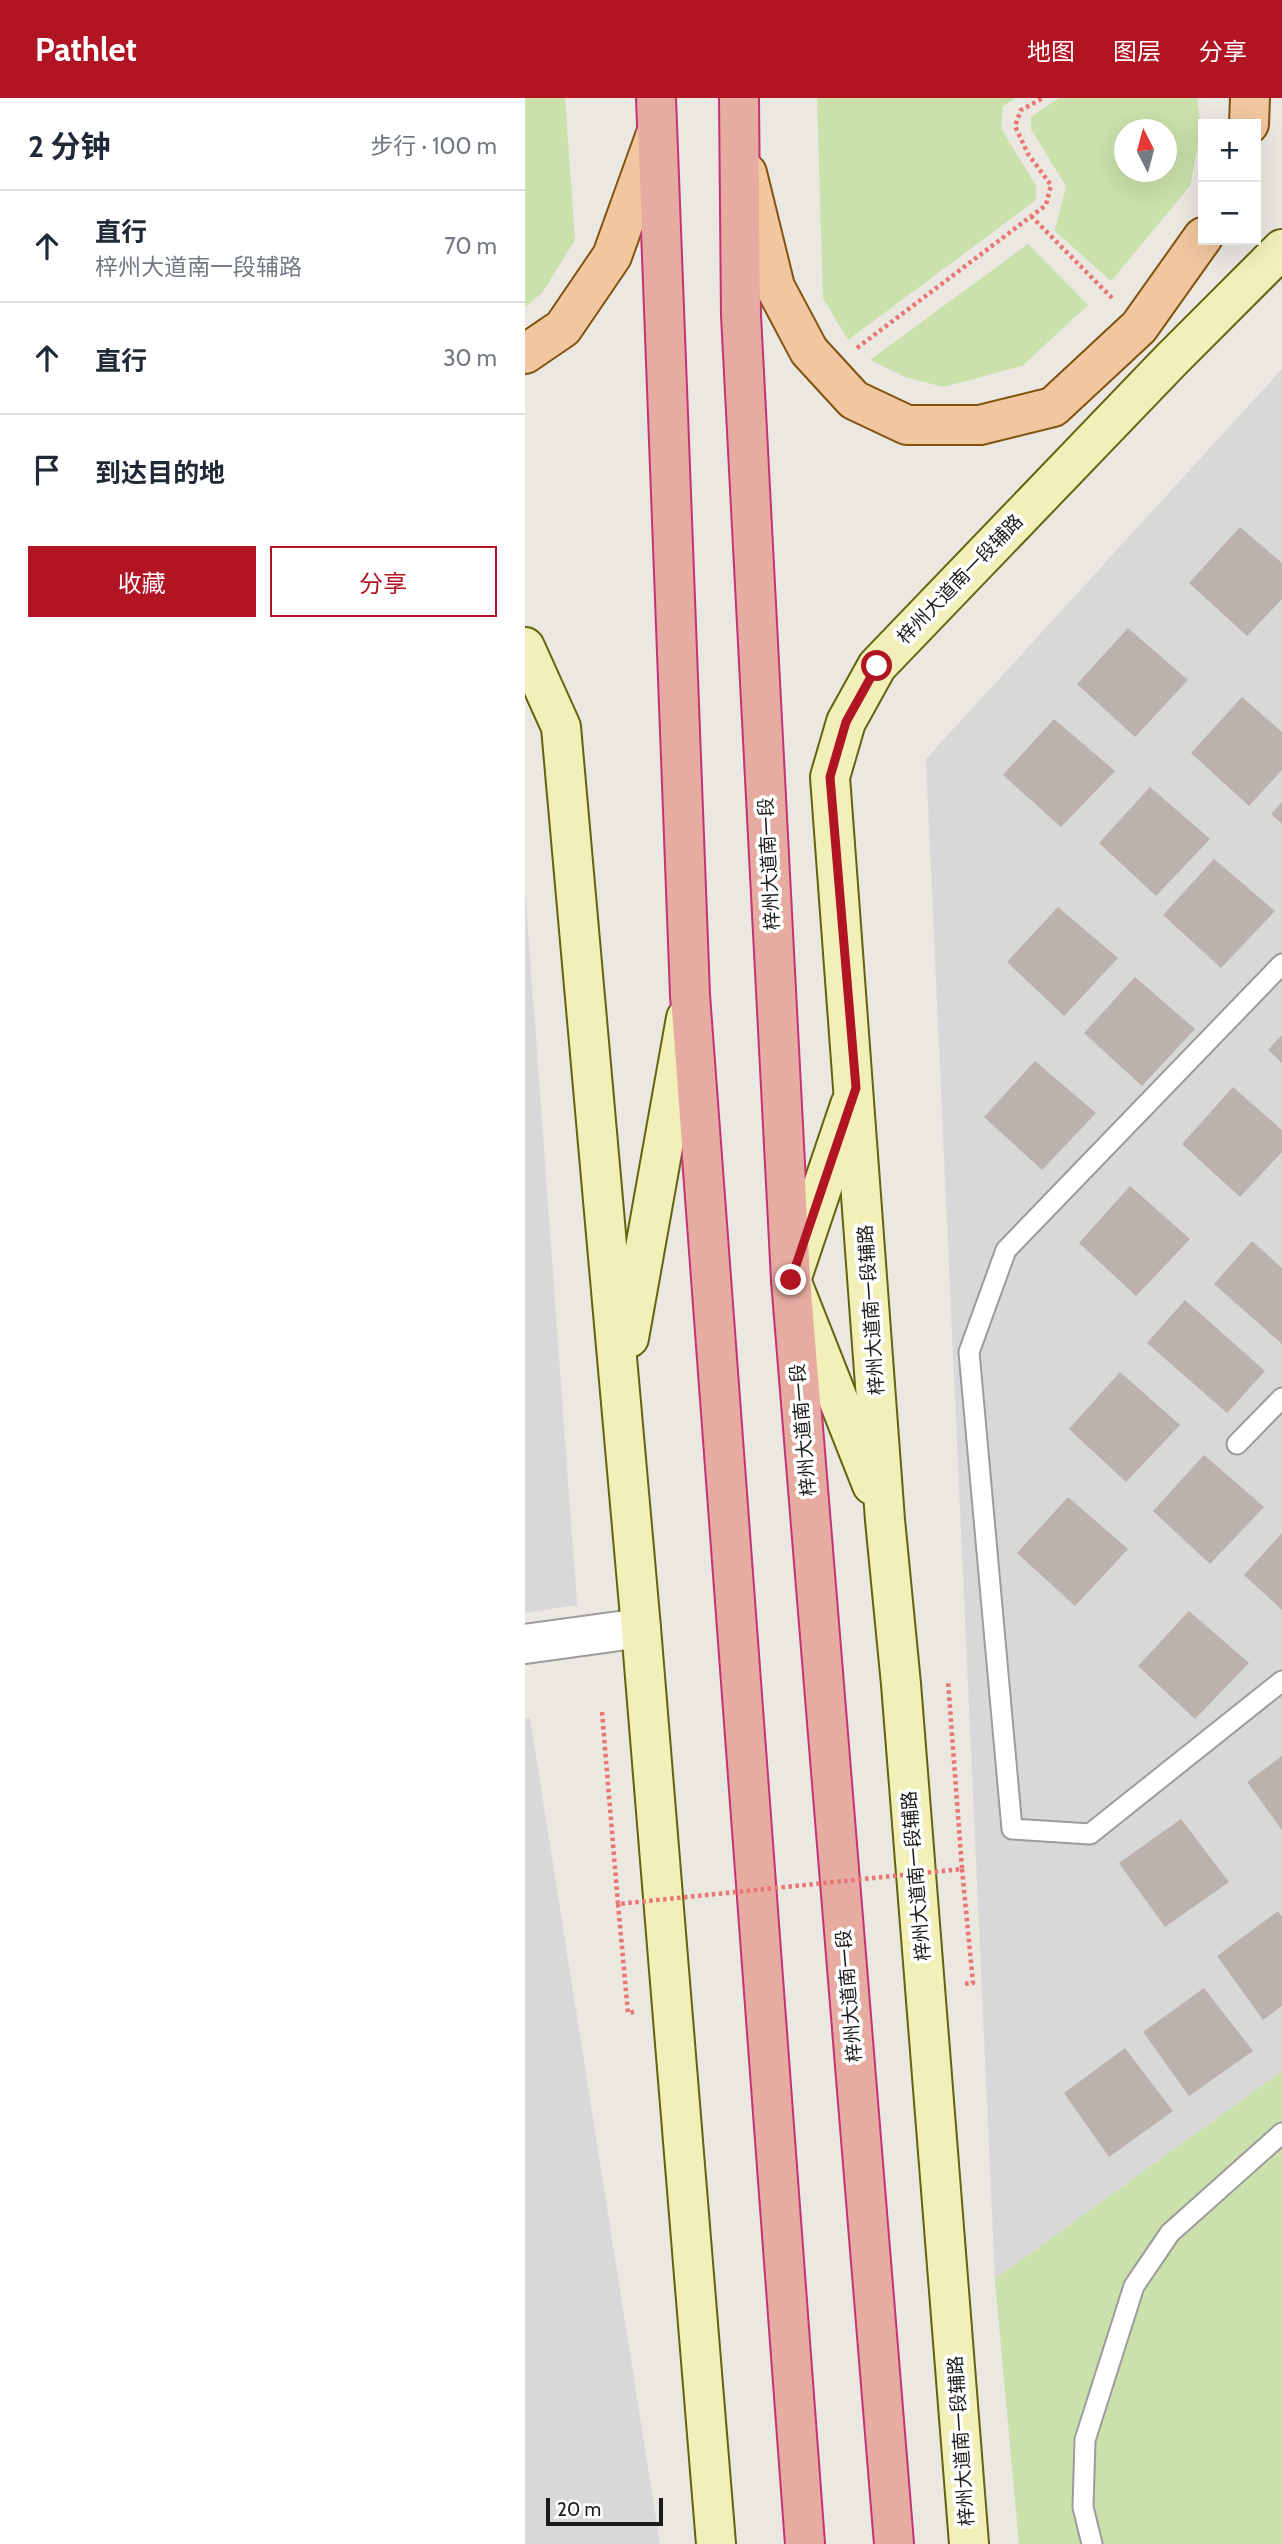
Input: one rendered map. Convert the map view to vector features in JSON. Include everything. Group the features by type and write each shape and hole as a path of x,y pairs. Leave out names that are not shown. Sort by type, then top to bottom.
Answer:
{"highway":[{"name":"梓州大道南一段","path":"739,98 741,315 791,1280 894,2544"},
{"path":"658,112 690,995 805,2544"}],"main road":[{"path":"1249,119 1250,98"},
{"path":"525,354 563,328 612,256 658,112"},
{"path":"741,152 775,287 810,351 854,400 907,425 980,425 1053,407 1139,327 1198,244"},
{"name":"梓州大道南一段辅路","path":"969,2544 901,1684 885,1520 856,1088 830,777 846,722 877,666 1171,360 1282,249"},
{"path":"525,646 561,727 641,1628 716,2544"},
{"path":"620,1388 690,995"},
{"path":"856,1088 791,1280 885,1520"}],"street":[{"path":"525,1644 641,1628"}],"lane":[{"path":"1282,964 1006,1250 969,1352 1012,1829 1090,1833 1282,1681"},
{"path":"1237,1444 1282,1398"},
{"path":"1093,2544 1083,2507 1085,2440 1134,2287 1170,2233 1282,2133"}],"path":[{"path":"854,350 1046,205 1051,185 1028,154 1015,125 1021,110 1043,98"},
{"path":"1031,216 1116,302"},
{"path":"948,1681 973,1983"},
{"path":"602,1712 628,2012"},
{"path":"618,1904 962,1869"}],"shaded area":[{"path":"1282,369 1282,2544 1019,2544 995,2279 926,759"},
{"path":"525,888 577,1605 525,1613"},
{"path":"530,1718 660,2544 525,2544 525,1719"}],"green space":[{"path":"525,98 565,98 575,240 542,293 525,307"},
{"path":"817,98 1016,98 1003,106 1001,128 1036,186 1036,200 848,340 823,298"},
{"path":"1059,98 1197,98 1200,119 1198,144 1190,186 1111,281 1055,231 1066,186 1031,129 1031,117"},
{"path":"1028,244 1088,305 1022,366 944,387 908,378 870,360"},
{"path":"1282,2071 1282,2544 1019,2544 995,2279"}],"building":[{"path":"1240,527 1282,563 1282,599 1247,636 1189,583"},
{"path":"1128,628 1188,680 1135,737 1077,684"},
{"path":"1242,697 1282,732 1282,770 1249,806 1191,753"},
{"path":"1054,719 1115,771 1061,827 1003,775"},
{"path":"1150,787 1210,839 1156,896 1099,843"},
{"path":"1282,802 1282,824 1271,814"},
{"path":"1214,859 1275,911 1221,968 1163,915"},
{"path":"1058,907 1118,958 1064,1016 1007,962"},
{"path":"1135,977 1195,1029 1142,1086 1084,1033"},
{"path":"1282,1035 1282,1063 1268,1050"},
{"path":"1035,1061 1096,1113 1042,1170 984,1117"},
{"path":"1233,1087 1282,1130 1282,1152 1240,1197 1182,1144"},
{"path":"1130,1186 1190,1239 1136,1296 1079,1243"},
{"path":"1252,1241 1282,1268 1282,1344 1214,1284"},
{"path":"1185,1300 1265,1371 1227,1413 1147,1343"},
{"path":"1120,1372 1180,1425 1126,1482 1069,1429"},
{"path":"1204,1455 1264,1507 1210,1564 1153,1511"},
{"path":"1068,1497 1128,1549 1075,1606 1017,1553"},
{"path":"1282,1533 1282,1610 1244,1575"},
{"path":"1189,1611 1249,1663 1195,1719 1138,1666"},
{"path":"1282,1756 1282,1830 1247,1782"},
{"path":"1181,1819 1229,1882 1165,1927 1119,1863"},
{"path":"1278,1911 1282,1917 1282,2006 1263,2020 1217,1956"},
{"path":"1204,1988 1253,2051 1189,2096 1143,2032"},
{"path":"1125,2048 1173,2111 1109,2157 1064,2093"}],"route":[{"path":"791,1280 856,1088 830,777 846,722 877,666"}]}
